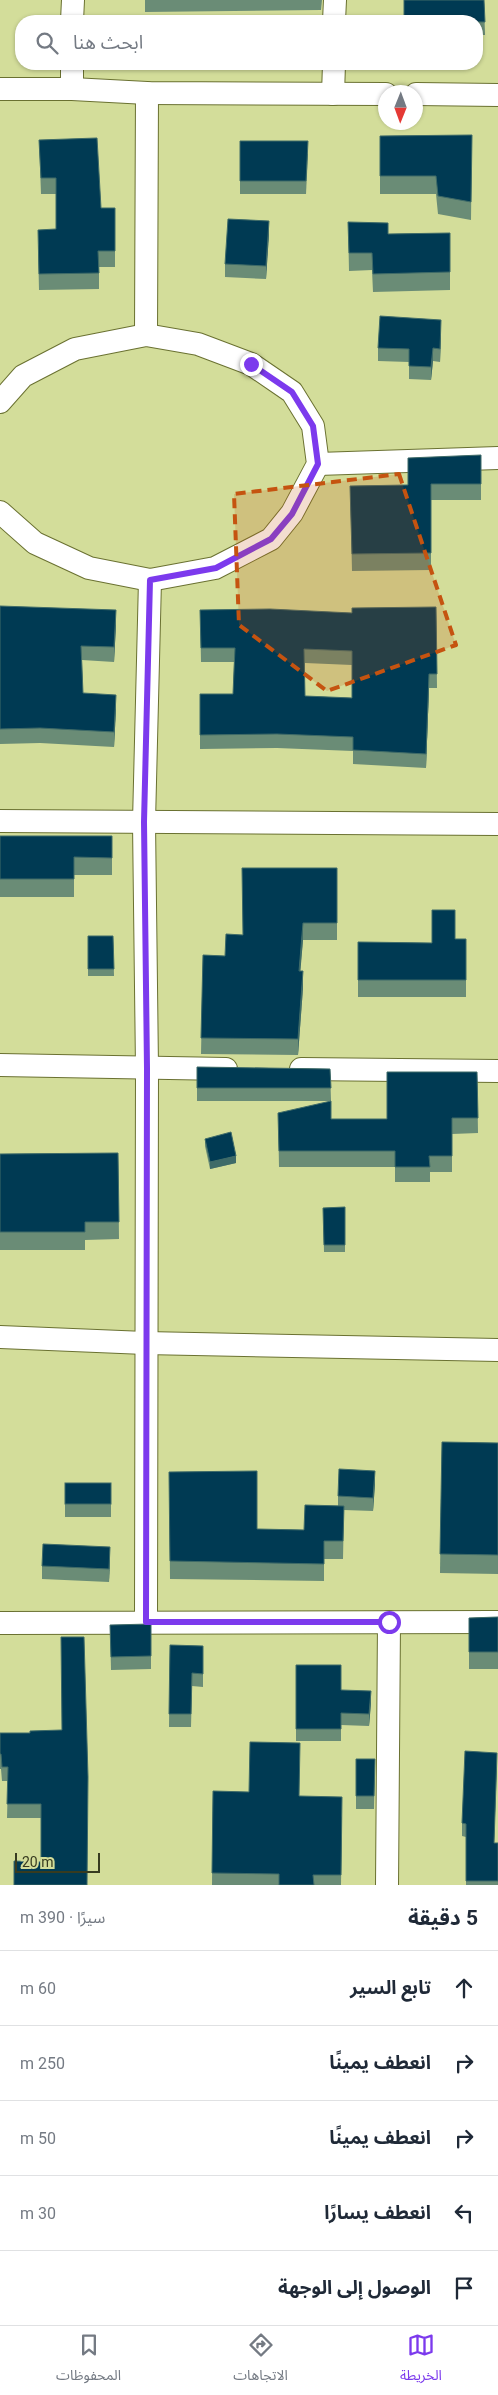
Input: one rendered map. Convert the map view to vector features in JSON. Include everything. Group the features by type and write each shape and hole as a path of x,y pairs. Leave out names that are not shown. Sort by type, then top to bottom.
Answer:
{"street":[{"path":"72,0 72,15"},
{"path":"334,15 335,0"},
{"path":"72,70 72,89"},
{"path":"334,70 334,94"},
{"path":"0,89 72,89 147,93 378,94"},
{"path":"146,335 147,93"},
{"path":"423,94 498,95"},
{"path":"0,402 23,376 75,349 146,335 198,344 251,364 292,392 313,426 318,464 292,514 271,539 216,568 150,580 89,568 80,564 34,543 0,512"},
{"path":"318,464 498,458"},
{"path":"146,1622 145,1343 147,1068 144,822 150,580"},
{"path":"0,821 498,824"},
{"path":"0,1065 245,1069"},
{"path":"284,1069 498,1071"},
{"path":"0,1337 145,1343 498,1350"},
{"path":"388,1885 389,1622"},
{"path":"0,1623 498,1622"}],"highlighted area":[{"path":"399,474 456,645 327,691 239,625 234,494"}],"building":[{"path":"404,0 484,0 485,22 483,22 483,15 404,15"},
{"path":"472,135 471,202 438,196 436,176 380,176 380,136"},
{"path":"97,138 101,208 115,208 115,251 98,251 99,273 39,274 38,230 56,229 56,178 41,178 39,140"},
{"path":"240,141 308,141 306,181 240,181"},
{"path":"228,219 269,221 266,266 225,264"},
{"path":"348,222 388,223 388,234 450,233 450,272 373,274 372,253 349,253"},
{"path":"380,316 441,320 440,349 433,348 431,367 409,366 409,349 378,348"},
{"path":"481,455 481,484 431,484 431,553 352,554 350,486 408,485 408,458"},
{"path":"0,606 116,610 114,647 81,646 83,693 116,695 114,732 40,728 0,729"},
{"path":"436,607 437,674 429,674 426,754 353,750 353,737 277,734 200,735 200,694 233,694 235,648 201,648 200,610 270,609 352,613 352,608","holes":["304,649 352,651 352,698 305,696"]},
{"path":"0,836 112,836 112,858 74,857 74,879 0,879"},
{"path":"242,868 337,868 337,923 303,923 299,971 303,971 298,1039 201,1038 203,955 225,956 226,934 243,935"},
{"path":"432,910 455,910 455,939 466,939 466,980 358,980 358,942 432,943"},
{"path":"88,936 113,936 114,969 88,969"},
{"path":"197,1067 330,1069 331,1088 197,1088"},
{"path":"387,1072 477,1072 478,1118 452,1118 452,1156 429,1156 430,1167 395,1167 395,1151 279,1151 278,1113 331,1101 331,1119 387,1119"},
{"path":"231,1132 236,1156 210,1162 205,1139"},
{"path":"118,1153 119,1222 85,1222 85,1232 0,1232 0,1154"},
{"path":"345,1207 345,1245 324,1245 323,1208"},
{"path":"442,1442 498,1443 498,1555 440,1554"},
{"path":"339,1469 375,1471 373,1498 338,1496"},
{"path":"257,1471 257,1529 304,1530 305,1505 344,1506 343,1541 324,1541 324,1564 170,1561 169,1472"},
{"path":"65,1483 111,1483 111,1504 65,1504"},
{"path":"43,1544 110,1547 109,1569 42,1566"},
{"path":"498,1617 498,1652 469,1652 469,1618"},
{"path":"151,1624 151,1656 111,1657 110,1625"},
{"path":"61,1637 84,1637 88,1777 87,1885 14,1885 14,1861 41,1862 41,1804 7,1804 8,1767 2,1767 0,1733 62,1730"},
{"path":"170,1645 203,1646 203,1674 192,1673 191,1714 169,1714"},
{"path":"296,1665 341,1665 341,1690 371,1691 369,1714 341,1713 341,1729 296,1729"},
{"path":"250,1742 300,1743 299,1796 342,1797 341,1875 313,1875 314,1885 279,1885 279,1874 212,1873 213,1791 249,1792"},
{"path":"465,1751 497,1753 494,1843 498,1843 498,1881 466,1881 466,1824 462,1823"},
{"path":"356,1759 375,1759 374,1796 356,1796"}],"route":[{"path":"251,364 292,392 313,426 318,464 292,514 271,539 216,568 150,580 144,822 147,1068 145,1343 146,1622 389,1622"}]}
